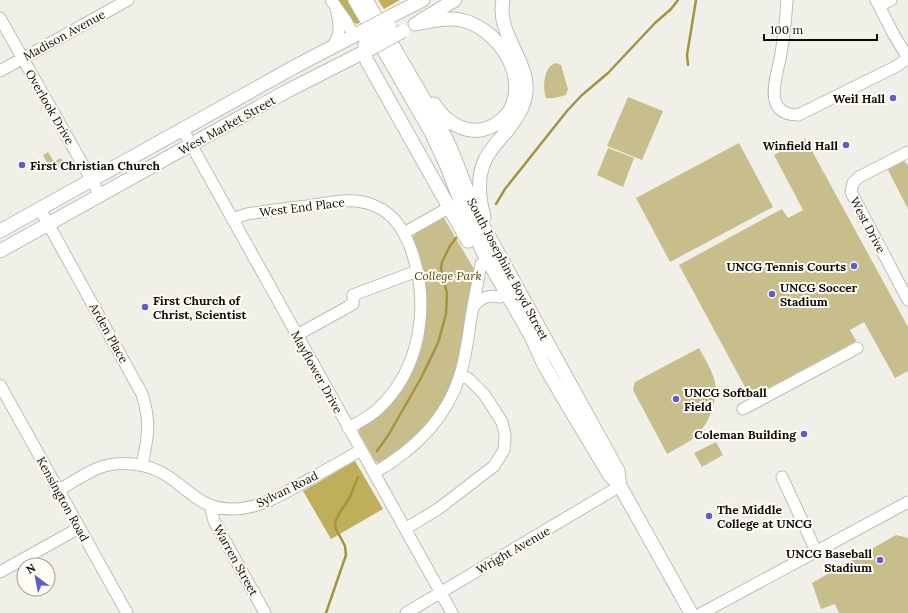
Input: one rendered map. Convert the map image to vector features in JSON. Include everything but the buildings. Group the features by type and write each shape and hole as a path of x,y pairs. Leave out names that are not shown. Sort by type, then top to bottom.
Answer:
{"main road":[{"path":"355,0 369,39 423,85 444,116 461,128 475,132 484,130 500,121 512,107 515,82 511,65 506,54 496,41 479,27 460,20 438,20 415,24"},
{"path":"366,0 369,39"},
{"name":"West Market Street","path":"0,251 316,76 369,39 398,22 410,7 423,0"},
{"name":"West Market Street","path":"0,231 296,66 331,49 369,39 398,22 415,24 455,0"},
{"path":"489,238 480,196 481,174 485,160 516,120 521,111 526,93 526,84 519,60 504,28 502,9 503,0"},
{"path":"316,76 352,45 369,39"},
{"name":"South Josephine Boyd Street","path":"369,39 367,61 481,264 527,343 544,365"},
{"name":"South Josephine Boyd Street","path":"369,39 416,83 451,149 476,213 575,390 618,471 620,486"},
{"name":"South Josephine Boyd Street","path":"369,39 431,132 474,236 528,332 544,365 610,476 620,486 691,613"}],"street":[{"name":"Madison Avenue","path":"0,71 128,0"},
{"path":"787,0 781,55 776,74 774,93 777,105 782,110 787,113 798,115 897,66 908,58 877,3 891,0"},
{"path":"334,4 346,21 369,39"},
{"path":"331,49 339,36 340,30 334,4"},
{"name":"Overlook Drive","path":"0,18 100,195"},
{"name":"Mayflower Drive","path":"183,130 452,613"},
{"name":"West Drive","path":"908,152 859,177 853,183 851,192 908,300"},
{"name":"West End Place","path":"232,219 247,214 351,200 368,203 384,210 395,219 404,233 417,271 421,293 420,329 415,349 410,364 396,389 387,400 368,417 348,428"},
{"path":"404,233 450,207"},
{"name":"Arden Place","path":"40,209 142,394 146,407 148,430 142,465"},
{"path":"374,473 399,458 428,433 449,402 460,374 481,264"},
{"path":"297,335 353,304 353,296 417,271"},
{"path":"474,306 478,300 487,296 500,296"},
{"path":"743,410 857,348"},
{"path":"405,529 438,510 494,466 504,450 505,434 502,422 484,394 469,379 460,374"},
{"name":"Kensington Road","path":"0,385 127,613"},
{"name":"Sylvan Road","path":"59,490 103,466 126,464 142,465 159,471 191,495 210,505 232,509 250,507 267,502 361,450"},
{"path":"782,477 816,551"},
{"name":"Wright Avenue","path":"406,613 620,486"},
{"path":"702,613 908,502"},
{"name":"Warren Street","path":"210,505 214,521 265,613"},
{"path":"0,572 79,528"}],"green space":[{"path":"556,63 561,65 568,89 566,95 546,98 544,89 545,78 549,68"},
{"path":"628,97 663,111 642,160 607,146"},
{"name":"UNCG Soccer Stadium","path":"805,138 908,327 908,371 895,378 864,322 850,330 856,341 751,398 679,265 782,209 788,218 803,210 774,155"},
{"path":"739,143 773,207 670,262 636,198"},
{"path":"608,148 634,158 623,187 597,175"},
{"path":"48,152 54,162 61,158 65,165 52,172 43,155"},
{"path":"904,161 908,165 908,209 888,170"},
{"name":"College Park","path":"441,218 444,218 474,269 458,367 446,397 427,426 405,447 380,464 375,461 359,433 359,430 419,352 412,239 420,230"},
{"name":"UNCG Softball Field","path":"699,348 715,382 716,389 713,406 707,422 697,435 667,454 633,390 635,382"},
{"path":"716,442 723,455 702,467 694,453"},
{"name":"UNCG Baseball Stadium","path":"896,535 908,538 908,613 839,613 835,604 821,609 812,583"}],"shaded area":[{"path":"338,0 349,0 362,21 357,24 351,20"},
{"path":"378,0 400,0 384,9"},
{"path":"355,461 383,509 331,539 303,491"}],"waterway":[{"path":"496,204 505,189 567,111 582,95 608,73 678,0"},
{"path":"688,65 687,55 696,0"},
{"path":"377,451 389,434 421,378 438,343 446,314 447,293 441,269 442,262 456,238"},
{"path":"326,613 346,555 345,546 336,529 335,522 349,499 358,477"}],"place":[{"name":"Weil Hall","path":"893,98"},
{"name":"Winfield Hall","path":"846,145"},
{"name":"First Christian Church","path":"22,165"},
{"name":"UNCG Tennis Courts","path":"854,266"},
{"name":"UNCG Soccer Stadium","path":"772,294"},
{"name":"First Church of Christ, Scientist","path":"145,307"},
{"name":"UNCG Softball Field","path":"676,399"},
{"name":"Coleman Building","path":"804,434"},
{"name":"The Middle College at UNCG","path":"709,516"},
{"name":"UNCG Baseball Stadium","path":"880,560"}]}
